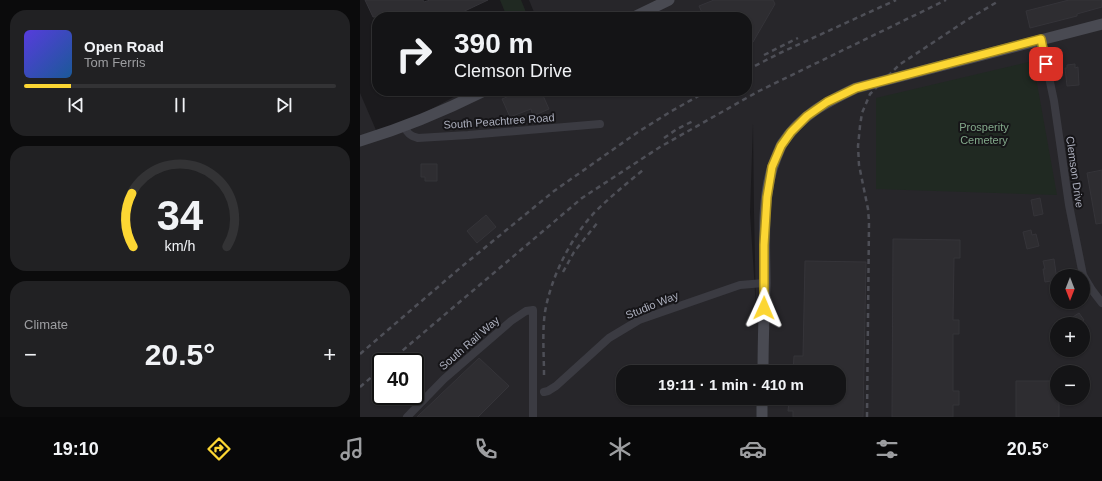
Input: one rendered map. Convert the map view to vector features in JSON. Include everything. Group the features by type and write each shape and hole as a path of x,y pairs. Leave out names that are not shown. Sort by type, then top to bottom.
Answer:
{"street":[{"path":"644,12 669,0"},
{"path":"763,365 765,284 764,245 767,197 772,167 781,146 791,132 807,116 827,102 856,88 1102,24"},
{"name":"Clemson Drive","path":"1041,39 1054,101 1069,205 1083,275 1102,303"},
{"path":"360,141 404,126 474,96"},
{"name":"South Peachtree Road","path":"404,126 406,132 412,137 418,138 600,124"},
{"name":"Studio Way","path":"544,392 556,386 609,338 639,320 740,285 765,284"},
{"name":"South Rail Way","path":"407,417 444,379 500,330 524,312 533,310 533,417"},
{"path":"762,405 762,417"}],"shaded area":[{"path":"529,0 1102,0 1102,417 360,417 360,93 379,137 456,96 752,96 752,12 534,12","holes":["753,123 756,307 750,213"]}],"green space":[{"path":"500,0 521,0 526,12 505,12"},
{"name":"Prosperity Cemetery","path":"1033,61 1057,195 876,189 876,98"}],"building":[{"path":"365,0 423,0 424,2 430,0 488,0 463,12 372,12 372,15"},
{"path":"714,0 773,0 775,4 752,42 752,12 702,12 699,6"},
{"path":"1069,0 1102,0 1102,7 1077,14 1077,16 1030,28 1026,11"},
{"path":"1075,64 1075,68 1078,67 1079,85 1067,86 1065,68 1067,68 1067,65"},
{"path":"509,96 543,96 549,109 533,116 531,109 510,117 502,99"},
{"path":"421,164 437,164 437,181 425,181 425,177 421,177"},
{"path":"1102,170 1102,223 1096,224 1087,173"},
{"path":"1040,198 1043,214 1034,216 1031,200"},
{"path":"486,215 496,227 477,243 467,231"},
{"path":"1031,230 1032,235 1036,234 1039,246 1027,249 1023,232"},
{"path":"893,239 960,240 960,258 954,258 953,320 959,320 959,334 953,334 953,391 959,391 959,405 953,405 953,417 892,417"},
{"path":"1054,259 1055,269 1050,269 1050,281 1045,282 1043,269 1045,269 1043,261"},
{"path":"805,261 866,262 863,417 793,417 793,411 788,411 789,405 846,405 846,365 793,365 794,356 803,356"},
{"path":"1079,313 1082,317 1073,317"},
{"path":"479,358 509,386 478,417 417,417"},
{"path":"1016,381 1050,381 1050,405 1059,405 1059,417 1016,417"}],"railway":[{"path":"752,67 896,0"},
{"path":"752,95 946,0"},
{"path":"867,417 869,222 868,209 859,165 858,146 862,113 870,94 899,65 997,2"},
{"path":"764,55 798,38"},
{"path":"360,354 460,268 554,191 638,132 698,96"},
{"path":"400,353 582,198 660,147 750,96"},
{"path":"664,138 693,121"},
{"path":"544,375 543,336 545,312 552,285 563,258 578,233 595,212 643,170"},
{"path":"563,272 574,252 598,222"},
{"path":"360,387 372,377"}],"route":[{"path":"764,308 764,245 767,197 772,167 781,146 791,132 807,116 827,102 856,88 1041,39 1046,64"}]}
